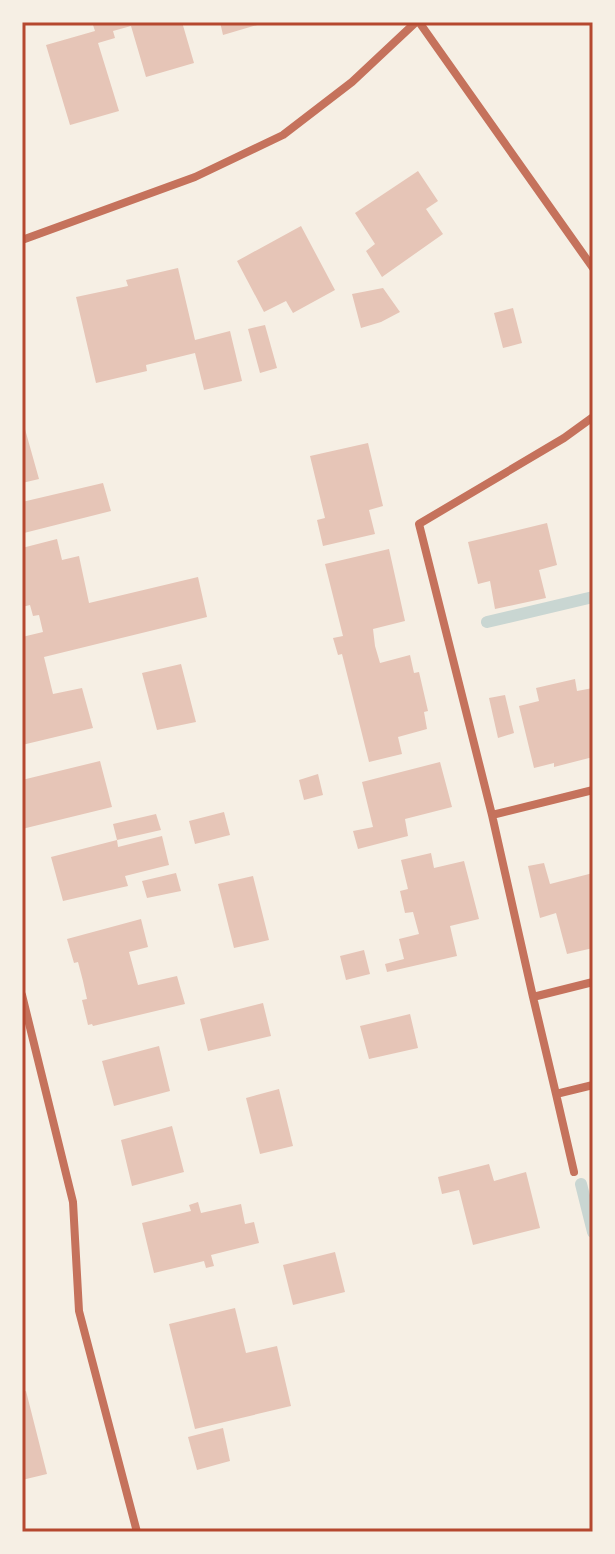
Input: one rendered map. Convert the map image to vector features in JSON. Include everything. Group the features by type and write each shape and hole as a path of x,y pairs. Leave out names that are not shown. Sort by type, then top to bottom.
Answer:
{"street":[{"path":"22,240 195,177 283,135 352,82 417,22 593,268"},
{"path":"574,1172 492,815 419,524 564,438 593,417"},
{"path":"492,815 593,790"},
{"path":"533,997 593,982"},
{"path":"22,995 73,1202 79,1311 137,1532"},
{"path":"556,1094 593,1085"}],"building":[{"path":"92,22 182,22 194,63 146,77 131,26 113,31 115,38 98,43 119,111 70,125 46,45 95,31"},
{"path":"220,22 264,22 264,23 223,35"},
{"path":"418,171 438,201 426,209 443,234 382,277 366,251 375,244 355,213"},
{"path":"301,226 335,290 293,313 286,301 264,312 237,261"},
{"path":"178,268 195,340 230,331 242,381 204,390 195,353 146,365 147,371 96,383 76,297 128,286 126,280"},
{"path":"383,288 400,312 361,328 352,294"},
{"path":"513,308 522,343 503,348 494,313"},
{"path":"265,325 277,368 260,373 248,329"},
{"path":"22,423 39,479 22,483"},
{"path":"368,443 383,506 369,510 375,534 323,546 317,520 325,518 310,456"},
{"path":"103,483 111,511 24,533 22,502"},
{"path":"547,523 557,565 539,570 546,598 495,609 490,581 478,584 468,542"},
{"path":"57,539 62,560 79,556 89,603 198,577 207,617 44,657 53,694 82,688 93,728 22,745 22,637 43,632 39,615 33,616 30,605 22,607 22,548"},
{"path":"389,549 405,621 373,629 375,646 380,663 410,655 414,673 419,672 428,711 424,712 427,729 398,737 402,754 369,762 342,654 338,655 333,638 343,636 325,564"},
{"path":"181,664 196,722 157,730 142,673"},
{"path":"575,679 577,691 593,688 593,757 554,767 554,763 534,768 519,706 539,701 536,688"},
{"path":"505,695 514,733 498,738 489,698"},
{"path":"100,761 112,807 22,829 22,780"},
{"path":"440,762 452,807 405,819 408,836 358,849 353,831 373,827 362,782"},
{"path":"318,774 323,795 304,800 299,780"},
{"path":"224,812 230,835 195,844 189,821"},
{"path":"156,814 161,830 117,840 113,824"},
{"path":"162,836 169,865 125,876 128,886 63,901 51,857 117,840 118,847"},
{"path":"431,853 434,868 464,861 479,919 450,926 457,956 387,972 385,964 404,959 399,939 419,934 413,912 405,913 400,891 408,889 401,860"},
{"path":"544,863 550,884 593,873 593,948 567,954 556,913 540,918 528,866"},
{"path":"176,873 181,891 147,898 142,881"},
{"path":"253,876 269,940 234,948 218,884"},
{"path":"141,919 148,947 129,952 138,985 177,976 185,1004 88,1025 82,1000 87,999 83,981 67,939"},
{"path":"364,950 370,974 346,980 340,956"},
{"path":"263,1003 271,1036 208,1051 200,1019"},
{"path":"410,1014 418,1048 369,1059 360,1026"},
{"path":"159,1046 170,1091 114,1106 102,1061"},
{"path":"279,1089 293,1146 260,1154 246,1098"},
{"path":"172,1126 184,1172 132,1186 121,1140"},
{"path":"489,1164 494,1181 526,1172 540,1228 473,1245 459,1190 442,1194 438,1177"},
{"path":"198,1202 201,1213 241,1204 245,1224 254,1222 259,1243 211,1255 214,1266 206,1268 204,1261 154,1273 142,1223 191,1211 189,1205"},
{"path":"335,1252 345,1292 293,1305 283,1265"},
{"path":"235,1308 246,1353 277,1346 291,1406 195,1429 169,1324"},
{"path":"26,1391 47,1474 22,1480 22,1392"},
{"path":"223,1428 230,1461 197,1470 188,1437"}],"waterway":[{"path":"487,622 593,597"},
{"path":"581,1184 593,1232"}]}
